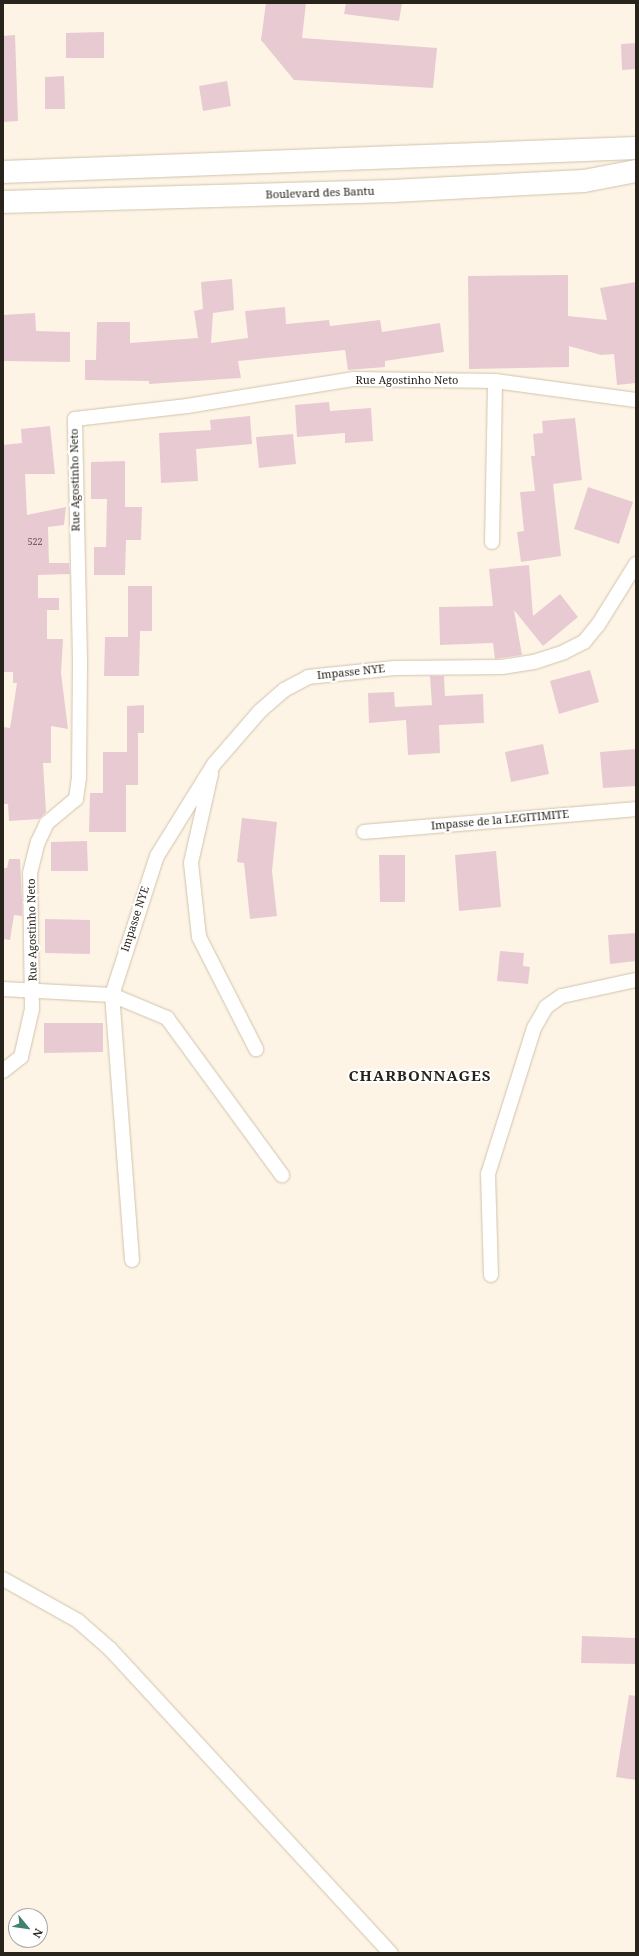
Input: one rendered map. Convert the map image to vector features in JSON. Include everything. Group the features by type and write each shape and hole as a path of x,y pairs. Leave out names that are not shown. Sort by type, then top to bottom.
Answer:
{"highway":[{"path":"559,152 636,134"},
{"path":"3,172 636,148"},
{"name":"Boulevard des Bantu","path":"3,202 584,181 636,171"},
{"path":"584,181 606,188 636,186"}],"street":[{"name":"Rue Agostinho Neto","path":"33,993 30,873 47,823 76,799 78,778 80,669 75,419 187,406 353,379 495,381 636,400"},
{"path":"492,542 495,381"},
{"name":"Impasse NYE","path":"112,995 157,856 214,764 260,711 284,690 308,677 395,668 502,667 534,662 564,652 584,642 594,631 636,564"},
{"path":"214,764 191,863 199,937 256,1049"},
{"name":"Impasse de la LEGITIMITE","path":"364,832 636,809"},
{"path":"491,1274 488,1174 534,1028 546,1007 562,996 636,980"},
{"path":"3,990 33,993 112,995 167,1018 282,1175"},
{"path":"3,1071 21,1057 33,993"},
{"path":"112,995 132,1260"},
{"path":"3,1579 78,1621 110,1649 391,1953"}],"building":[{"path":"266,3 306,3 302,38 437,48 433,88 294,80 261,40"},
{"path":"346,3 402,3 399,21 344,14"},
{"path":"104,32 104,58 66,58 66,33"},
{"path":"15,35 18,121 3,122 3,36"},
{"path":"636,43 636,69 622,70 621,44"},
{"path":"64,76 65,109 45,109 45,77"},
{"path":"227,81 231,106 203,111 199,86"},
{"path":"568,275 568,316 607,320 600,288 636,282 636,383 617,385 614,354 601,355 569,346 569,367 469,369 468,276"},
{"path":"232,279 234,310 213,313 211,343 248,338 245,311 285,307 286,324 329,320 330,326 380,320 382,332 440,323 444,352 385,361 385,367 348,370 345,350 238,361 241,378 149,384 149,381 85,380 85,360 96,360 97,322 130,322 130,343 198,338 194,311 203,309 201,282"},
{"path":"35,313 36,331 70,332 70,362 3,361 3,315"},
{"path":"329,402 330,411 371,408 373,441 345,443 345,433 297,437 295,405"},
{"path":"250,416 252,444 196,449 198,481 161,483 159,433 211,430 210,420"},
{"path":"575,418 582,480 553,484 561,556 521,562 517,532 524,531 520,492 535,491 531,456 535,456 533,434 543,433 542,421"},
{"path":"50,426 55,474 25,474 27,515 66,507 64,525 48,527 49,563 69,563 70,574 38,575 38,598 59,598 59,610 47,610 47,639 63,639 61,673 68,729 51,726 51,763 43,763 46,812 39,819 9,821 8,804 3,804 3,727 10,728 17,683 13,683 13,672 3,672 3,445 22,443 21,429"},
{"path":"293,434 296,464 259,468 256,437"},
{"path":"125,461 125,507 142,507 141,540 126,540 125,575 94,575 94,547 106,547 107,499 91,499 91,462"},
{"path":"588,487 633,502 619,544 574,529"},
{"path":"529,565 533,616 560,594 578,617 543,646 514,610 522,655 495,659 493,643 440,645 439,607 493,606 489,569"},
{"path":"128,586 152,586 152,631 140,631 139,676 104,676 105,637 128,637"},
{"path":"590,670 599,702 559,714 550,681"},
{"path":"430,676 444,676 445,696 483,694 484,723 439,725 440,753 408,755 406,720 369,723 368,693 394,692 395,707 432,705"},
{"path":"144,705 144,733 138,733 138,785 126,785 126,832 89,832 90,793 103,793 103,752 127,752 127,706"},
{"path":"543,744 549,774 511,782 505,752"},
{"path":"636,749 636,786 603,788 600,752"},
{"path":"242,818 277,822 272,871 277,916 250,919 244,863 237,862"},
{"path":"87,841 88,871 51,871 51,842"},
{"path":"496,851 501,907 459,911 455,855"},
{"path":"379,855 405,855 405,902 380,902"},
{"path":"9,859 20,859 22,902 22,916 14,915 10,940 3,939 3,868 7,868"},
{"path":"45,919 90,920 90,954 45,953"},
{"path":"636,933 636,961 610,964 608,935"},
{"path":"500,951 524,953 523,966 530,967 528,984 497,981"},
{"path":"44,1023 103,1023 103,1052 44,1053"},
{"path":"582,1636 636,1638 636,1664 581,1663"},
{"path":"629,1695 636,1696 636,1780 616,1777"}],"district":[{"name":"CHARBONNAGES","path":"420,1076"}]}
